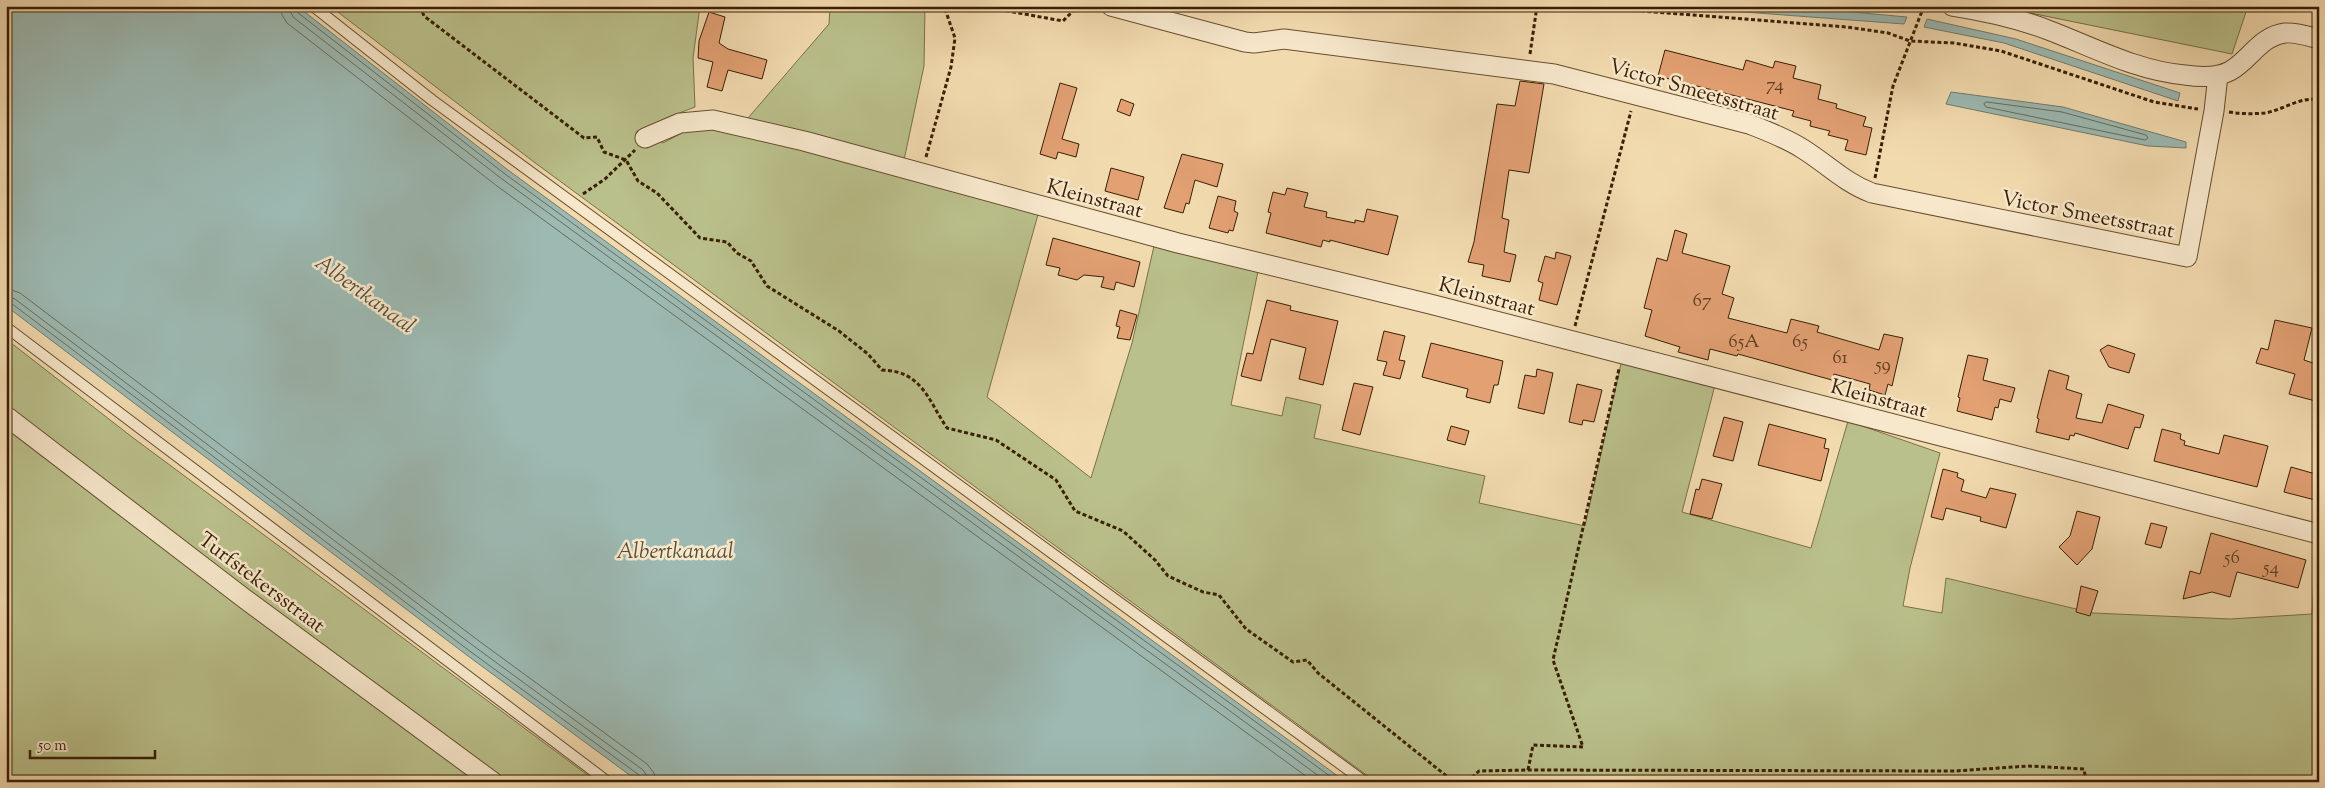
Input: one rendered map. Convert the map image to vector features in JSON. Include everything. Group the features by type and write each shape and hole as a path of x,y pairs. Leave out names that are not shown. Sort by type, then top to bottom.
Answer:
{"street":[{"name":"Victor Smeetsstraat","path":"1111,6 1244,42 1254,43 1284,39 1528,70 1584,81 1749,124 1768,131 1803,149 1856,187 1872,193 2187,256 2214,111 2218,75"},
{"path":"1952,6 2016,19 2049,30 2087,48 2156,70 2183,75 2218,75 2237,66 2261,43 2276,35 2286,33 2319,39"},
{"name":"Kleinstraat","path":"645,138 680,123 713,120 804,141 1178,243 1571,341 2319,534"},
{"name":"Turfstekersstraat","path":"6,416 245,598 493,782"}],"lane":[{"path":"313,6 432,100 1364,782"},
{"path":"6,328 608,782"}],"path":[{"path":"420,6 424,16 584,138 597,137 604,152 626,160 638,181 657,193 700,238 727,242 737,253 752,260 767,286 838,331 868,354 882,370 895,371 911,376 926,393 947,428 996,440 1056,480 1075,511 1123,531 1155,560 1168,576 1203,592 1219,595 1246,629 1292,662 1307,660 1318,673 1454,782"},
{"path":"922,174 951,67 954,38 944,6"},
{"path":"980,6 1063,21 1078,6"},
{"path":"1528,70 1537,6"},
{"path":"1576,6 1847,28 1888,33 1910,41 1954,43 2002,51 2154,102 2214,111 2246,114 2267,112 2310,98 2319,100"},
{"path":"1872,193 1893,86 1924,6"},
{"path":"1571,341 1635,94"},
{"path":"572,202 605,179 632,153"},
{"path":"1528,770 1533,745 1583,747 1553,660 1620,368"},
{"path":"1468,782 1479,771 1955,771 2028,766 2084,769 2086,782"}],"green space":[{"path":"330,6 700,6 693,58 695,107 666,118 647,131 663,143 695,126 718,127 1039,211 987,397 1091,478 1132,343 1154,246 1258,271 1231,405 1282,416 1286,397 1321,405 1314,438 1485,476 1479,503 1585,526 1622,359 1715,385 1682,512 1811,548 1848,421 1940,453 1910,568 1903,606 1942,613 1946,578 2093,613 2230,619 2312,614 2316,542 2319,544 2319,782 1376,782 534,162"},
{"path":"830,6 925,6 924,66 904,160 748,118 829,24"},
{"path":"2031,6 2248,6 2232,54 2030,13"},
{"path":"6,339 132,437 597,782 508,782 249,591 6,405"},
{"path":"6,427 484,782 6,782"}],"water":[{"name":"Albertkanaal","path":"6,6 297,6 508,170 1346,782 639,782 468,656 6,306"},
{"path":"1664,6 1785,6 1907,17 1904,24"},
{"path":"1927,19 2016,39 2180,93 2178,101 2004,43 1924,27"},
{"path":"1951,92 2063,107 2186,142 2186,148 2148,146 1946,104"}],"building":[{"path":"709,12 725,17 719,43 728,49 767,60 762,79 728,70 722,91 707,87 713,62 698,58 699,41"},
{"path":"1665,50 1743,70 1746,60 1773,68 1775,61 1796,66 1793,78 1821,85 1818,99 1837,104 1836,108 1866,117 1863,126 1872,128 1866,155 1845,150 1848,140 1828,135 1830,131 1810,126 1811,121 1792,116 1794,111 1658,76"},
{"path":"1520,81 1544,84 1529,173 1509,170 1502,218 1509,220 1504,252 1516,255 1510,282 1482,276 1484,265 1468,262 1474,242 1497,104 1515,106"},
{"path":"1060,83 1077,88 1062,139 1079,144 1076,157 1058,152 1056,159 1040,154"},
{"path":"1121,99 1134,104 1130,116 1117,111"},
{"path":"1182,154 1223,164 1217,187 1195,180 1189,204 1186,203 1183,213 1164,208"},
{"path":"1111,168 1144,177 1138,200 1105,191"},
{"path":"1287,188 1308,193 1304,207 1327,212 1326,217 1355,223 1355,220 1364,222 1367,209 1398,216 1388,255 1330,240 1330,242 1323,240 1321,247 1266,233 1271,213 1268,212 1273,192 1285,195"},
{"path":"1218,196 1236,201 1234,211 1238,213 1233,231 1229,230 1228,233 1209,228"},
{"path":"1675,230 1687,234 1682,253 1730,266 1722,294 1734,298 1728,318 1787,333 1791,319 1819,326 1817,332 1879,350 1884,334 1903,338 1892,386 1888,384 1885,395 1869,390 1870,384 1834,374 1832,380 1738,354 1737,356 1710,349 1708,360 1678,352 1680,347 1645,336 1652,310 1644,308 1657,258 1667,261"},
{"path":"1053,238 1140,262 1134,287 1116,282 1114,290 1101,287 1104,277 1084,275 1077,280 1058,275 1060,268 1046,265"},
{"path":"1556,252 1571,256 1557,305 1539,300 1543,283 1538,281 1545,256 1555,259"},
{"path":"1267,300 1291,306 1290,310 1338,321 1323,385 1299,379 1306,348 1271,339 1261,381 1241,376 1247,353 1253,354"},
{"path":"1120,310 1137,315 1130,340 1117,338 1120,327 1116,326"},
{"path":"2275,320 2312,328 2304,360 2319,365 2319,402 2289,394 2295,374 2256,363 2261,348 2268,350"},
{"path":"1384,331 1405,336 1399,360 1405,361 1400,379 1383,375 1387,362 1377,360"},
{"path":"1431,343 1503,361 1498,385 1494,385 1490,403 1466,397 1468,389 1422,377"},
{"path":"2108,345 2135,354 2129,373 2109,367 2100,350"},
{"path":"1968,355 1988,359 1983,380 2015,388 2011,402 2000,399 1998,408 1995,407 1992,420 1957,411 1960,398 1958,397"},
{"path":"1537,369 1553,373 1544,414 1518,408 1525,375 1536,377"},
{"path":"2049,370 2069,376 2066,389 2082,394 2076,418 2102,423 2108,404 2144,415 2140,428 2135,427 2128,449 2075,433 2074,436 2070,435 2069,440 2036,432 2039,419 2037,418"},
{"path":"1354,383 1373,387 1360,435 1342,430"},
{"path":"1577,384 1602,390 1594,422 1583,420 1582,425 1569,422"},
{"path":"1724,417 1743,422 1733,461 1713,456"},
{"path":"1769,424 1826,439 1824,448 1829,449 1821,481 1758,465"},
{"path":"1451,426 1469,431 1465,445 1447,440"},
{"path":"2162,429 2181,434 2180,439 2185,441 2184,445 2219,454 2224,435 2268,446 2257,487 2154,461"},
{"path":"2291,467 2319,475 2319,501 2284,492"},
{"path":"1943,469 1958,473 1957,477 1964,480 1961,491 1986,498 1990,488 2016,494 2006,528 1980,521 1981,517 1946,508 1943,520 1931,517"},
{"path":"1702,479 1722,484 1712,519 1690,514 1696,489 1699,490"},
{"path":"2077,511 2100,517 2092,549 2077,565 2059,547 2070,536"},
{"path":"2151,523 2167,527 2161,548 2145,544"},
{"path":"2211,533 2306,560 2298,588 2237,572 2230,597 2212,592 2183,599 2190,571 2200,574"},
{"path":"2081,586 2098,591 2090,616 2076,612"}]}
